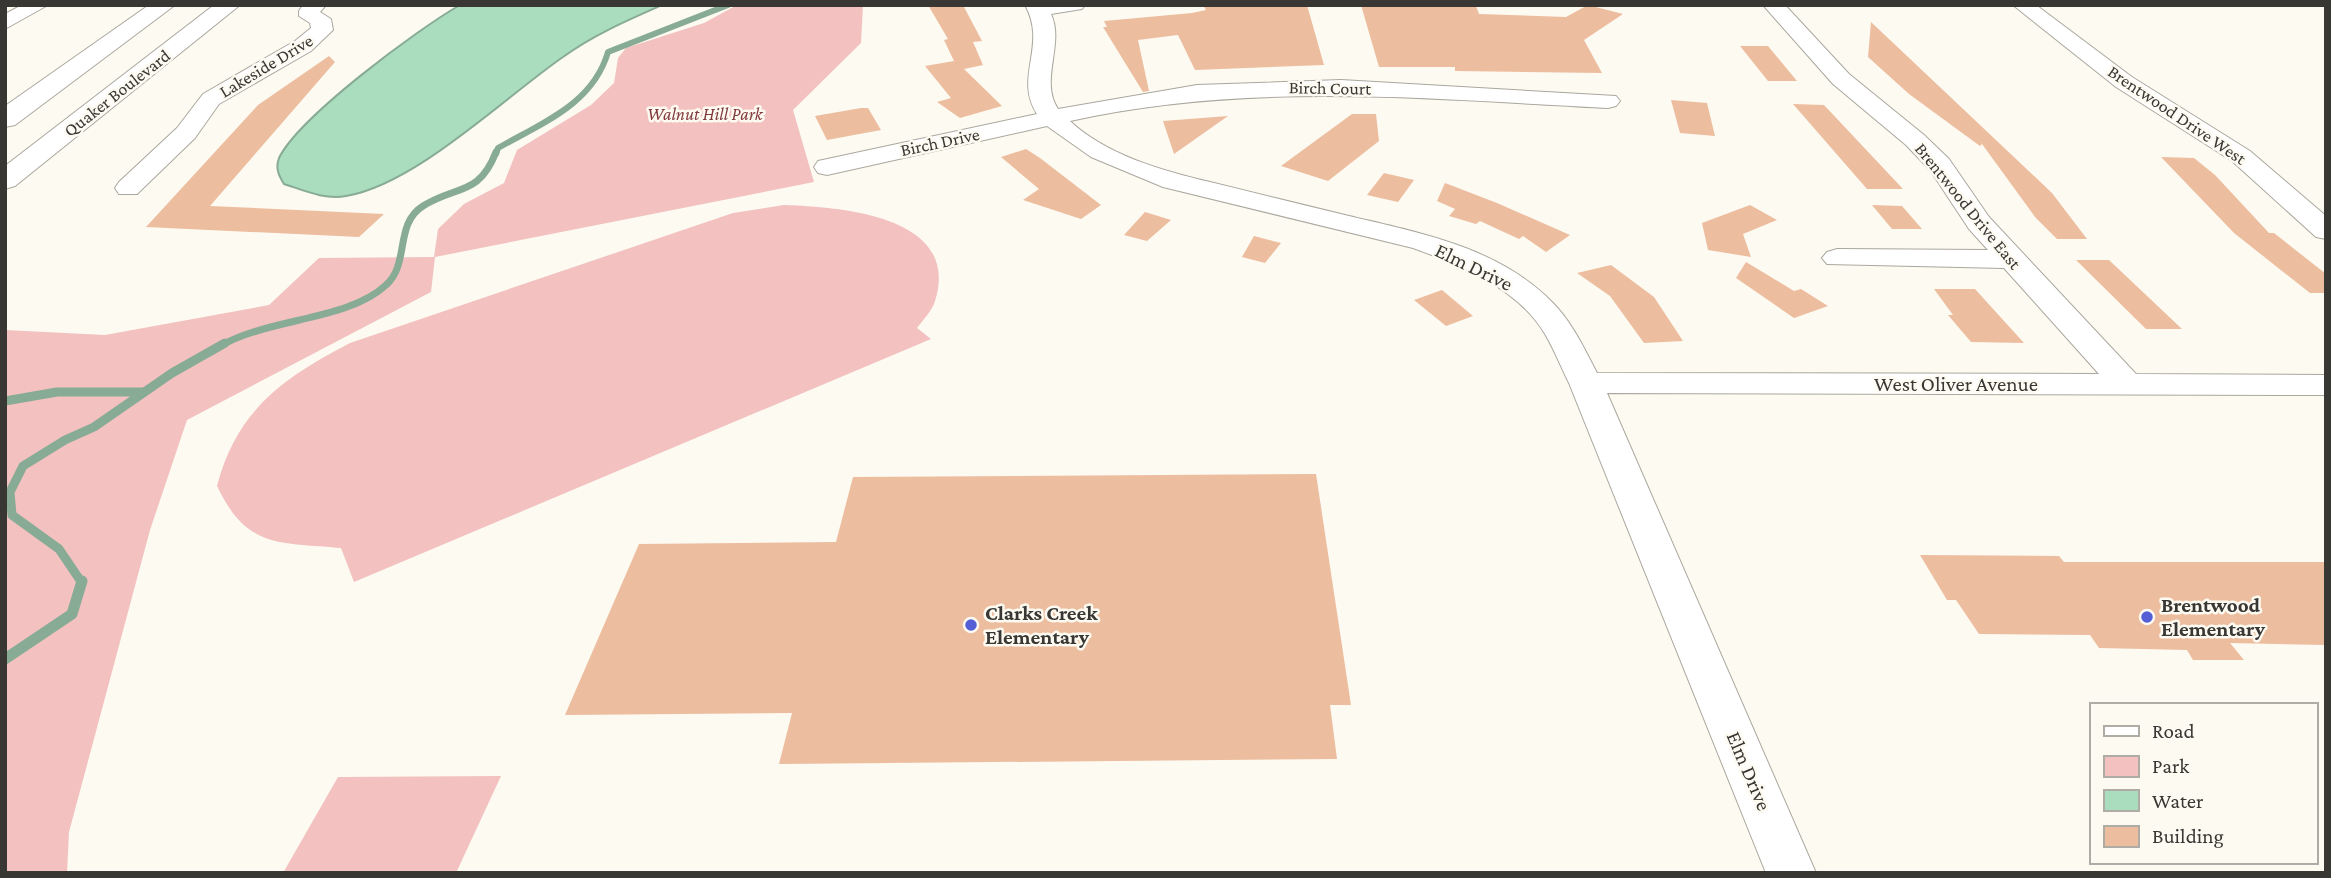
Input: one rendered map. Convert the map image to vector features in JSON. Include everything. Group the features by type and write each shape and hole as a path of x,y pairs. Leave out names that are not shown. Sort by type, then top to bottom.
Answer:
{"main road":[{"name":"Quaker Boulevard","path":"5,119 164,5"},
{"name":"Quaker Boulevard","path":"5,180 229,5"}],"street":[{"path":"5,23 38,5"},
{"name":"Lakeside Drive","path":"128,188 186,132 211,99 303,46 323,30 320,19 310,16 309,11 316,5"},
{"path":"1054,117 1042,101 1040,76 1049,37 1047,26 1037,8 1075,5"},
{"name":"Brentwood Drive East","path":"1773,5 1842,79 1915,140 1940,165 1962,202 2010,259 2127,385"},
{"name":"Brentwood Drive West","path":"2023,5 2124,82 2241,156 2326,231"},
{"name":"Birch Court","path":"1054,117 1151,98 1282,87 1341,87 1608,101"},
{"name":"Birch Drive","path":"827,167 1054,117"},
{"name":"Elm Drive","path":"1054,117 1108,156 1161,178 1423,242 1465,257 1506,280 1540,307 1559,330 1586,383 1791,873"},
{"path":"1837,258 2010,259"},
{"name":"West Oliver Avenue","path":"1586,383 2326,385"}],"green space":[{"name":"Walnut Hill Park","path":"737,5 863,5 861,43 793,110 814,182 435,257 431,292 187,420 150,530 69,832 67,873 5,873 5,330 105,335 269,305 319,258 434,257 438,229 464,204 504,183 517,150 591,105 614,83 618,58 626,48 704,23"},
{"path":"784,205 863,214 914,233 931,250 939,272 934,305 917,328 931,339 354,582 341,548 282,542 253,532 228,507 217,486 237,437 266,399 304,369 350,343 733,213"},
{"path":"501,776 456,873 283,873 338,777"}],"water":[{"path":"460,5 662,5 611,28 574,49 430,158 373,189 330,197 284,184 278,172 279,158 310,120 361,75"}],"building":[{"path":"928,5 963,5 982,41 973,42 983,65 964,69 1002,106 960,118 937,102 951,98 925,66 954,61 944,40 948,39"},
{"path":"1203,5 1307,5 1324,65 1195,70 1178,35 1138,40 1149,91 1143,92 1103,27 1107,27 1104,21 1192,13 1206,10"},
{"path":"1361,5 1476,6 1479,14 1566,17 1588,5 1623,14 1584,40 1602,73 1455,71 1455,67 1379,67"},
{"path":"1871,22 2052,193 2087,239 2057,239 2035,217 1982,144 1980,146 1909,94 1868,57"},
{"path":"1740,46 1768,46 1797,81 1768,81"},
{"path":"329,56 335,62 210,206 384,214 359,237 146,227 258,105"},
{"path":"1671,100 1707,103 1715,136 1680,133"},
{"path":"1793,104 1824,105 1903,189 1867,189"},
{"path":"868,108 881,130 827,140 815,116"},
{"path":"1352,114 1376,114 1379,141 1328,181 1281,166"},
{"path":"1228,116 1174,154 1163,121"},
{"path":"1026,149 1101,205 1081,219 1023,200 1039,189 1001,157"},
{"path":"2161,157 2194,158 2215,175 2269,233 2274,233 2326,274 2326,293 2310,293 2234,233"},
{"path":"1384,173 1414,180 1398,202 1367,195"},
{"path":"1445,183 1570,235 1546,252 1523,236 1519,239 1480,221 1476,224 1449,216 1455,209 1437,201"},
{"path":"1750,205 1777,220 1743,234 1751,257 1708,250 1702,223"},
{"path":"1872,205 1902,206 1922,229 1892,229"},
{"path":"1145,212 1171,220 1147,241 1124,235"},
{"path":"1254,236 1281,243 1265,263 1242,257"},
{"path":"2076,260 2109,260 2182,329 2146,329"},
{"path":"1746,262 1794,291 1801,289 1828,306 1794,318 1736,278"},
{"path":"1611,265 1654,297 1683,341 1644,343 1610,296 1577,273"},
{"path":"1934,289 1975,289 2024,343 1971,342 1948,315 1953,315"},
{"path":"1442,290 1473,316 1446,326 1414,300"},
{"name":"Clarks Creek Elementary","path":"1316,474 1351,705 1330,705 1337,759 779,764 792,713 565,715 639,544 836,542 853,477"},
{"name":"Brentwood Elementary","path":"1920,555 2059,556 2064,562 2326,562 2326,645 2230,643 2244,660 2193,660 2187,650 2099,648 2090,635 1979,634 1956,600 1947,600"}],"waterway":[{"path":"496,154 498,148 548,120 578,99 601,70 608,52 728,5"},
{"path":"222,345 241,336 331,312 370,297 393,276 408,223 414,214 435,199 474,183 482,176 496,152"},
{"path":"82,582 59,549 12,515 10,492 23,466 65,440 94,427 172,373 225,343"},
{"path":"5,401 57,392 143,392"},
{"path":"5,659 72,614 82,582"}],"place":[{"name":"Brentwood Elementary","path":"2147,617"},
{"name":"Clarks Creek Elementary","path":"971,625"}]}
